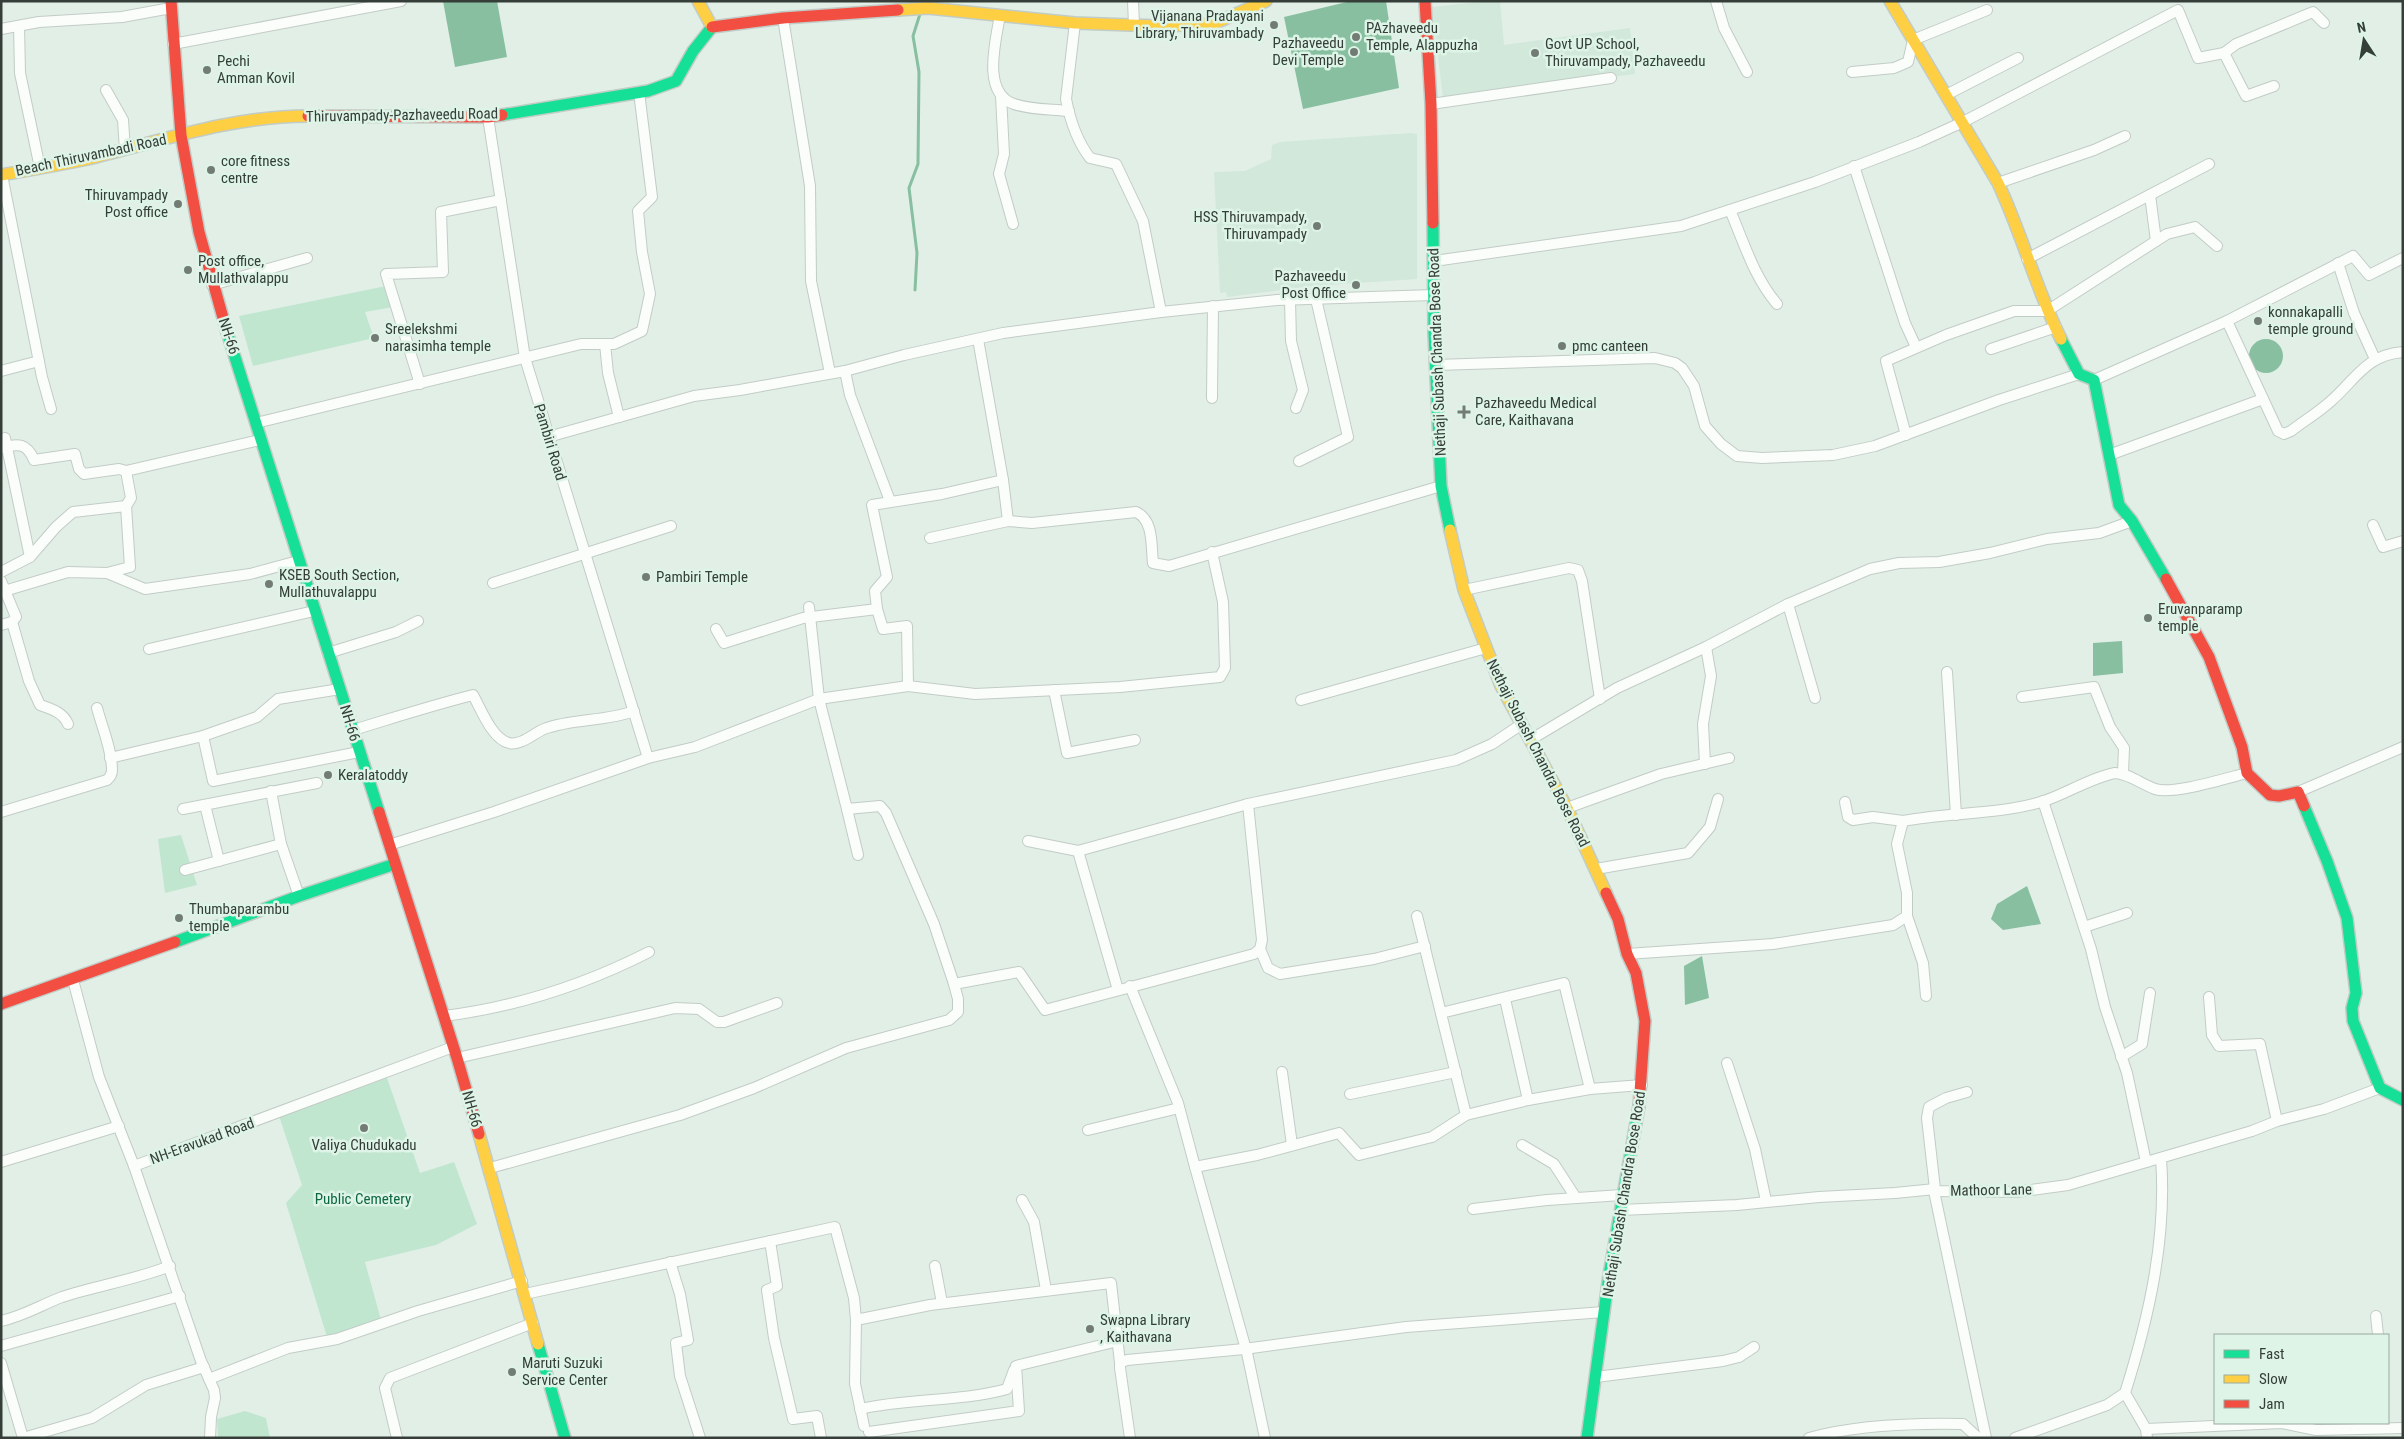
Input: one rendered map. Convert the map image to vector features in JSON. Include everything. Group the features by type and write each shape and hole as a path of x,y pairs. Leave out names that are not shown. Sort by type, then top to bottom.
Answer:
{"main road":[{"path":"698,1 698,6 712,27 783,18 928,8 1075,23 1134,25 1213,24 1265,2"},
{"path":"1890,1 1998,183 2010,208 2047,311 2079,374 2094,380 2119,505 2132,521 2209,657 2242,747 2247,773 2270,795 2279,796 2298,792 2327,861 2347,918 2356,993 2352,1008 2352,1021 2380,1088 2403,1100"},
{"name":"Nethaji Subash Chandra Bose Road","path":"1428,2 1436,366 1442,486 1464,590 1501,686 1567,808 1618,918 1627,954 1636,973 1645,1021 1642,1085 1636,1135 1622,1195 1587,1438"},
{"name":"NH-66","path":"171,5 181,135 199,232 212,285 298,561 354,730 444,1016 490,1168 565,1438"},
{"name":"Thiruvampady-Pazhaveedu Road","path":"181,135 228,123 283,116 488,117 639,92 676,81 693,51 712,27"},
{"name":"Beach Thiruvambadi Road","path":"2,175 125,150 181,135"},
{"path":"1,1004 73,980 299,896 395,864"}],"street":[{"path":"173,44 401,1"},
{"path":"1133,1 1134,25"},
{"path":"1716,1 1724,28 1747,72"},
{"path":"1434,261 1681,226 1730,210 1854,166 1963,122 2178,10 2186,1"},
{"path":"1,29 39,22 122,17 171,5"},
{"path":"1852,72 1894,68 1908,62 1913,40 1987,10"},
{"path":"2178,10 2198,58 2224,53 2236,44 2313,12 2324,23"},
{"path":"1000,15 992,62 994,78 1001,96 1004,154 1000,174 1013,224"},
{"path":"783,18 811,194 811,282 830,373"},
{"path":"1075,23 1066,99 1068,111 1078,138 1090,158 1111,161 1119,168 1143,221 1161,312"},
{"path":"20,26 20,73 40,168"},
{"path":"2224,53 2246,96 2274,86"},
{"path":"1946,94 2018,58"},
{"path":"1431,104 1611,78"},
{"path":"106,90 123,120 125,150"},
{"path":"256,422 581,344 614,344 642,331 650,294 642,252 638,211 652,197 639,92"},
{"path":"1001,96 1014,104 1068,111"},
{"name":"Pambiri Road","path":"488,117 525,358 648,758"},
{"path":"1998,183 2094,150 2125,136"},
{"path":"2027,259 2209,164"},
{"path":"1854,166 1905,323 1916,347"},
{"path":"2,175 39,361 51,409"},
{"path":"2150,195 2156,241"},
{"path":"420,384 386,274 443,272 441,212 501,200"},
{"path":"1730,210 1757,275 1764,288 1778,304"},
{"path":"1906,435 1886,361 1916,347 2014,311 2047,311 2167,234 2195,227 2217,246"},
{"path":"2094,380 2227,321 2353,256 2370,275 2403,258"},
{"path":"212,285 307,258"},
{"path":"2338,263 2354,313 2375,359"},
{"path":"548,437 694,396 740,390 845,371 888,359 1004,333 1213,306 1290,300 1434,295"},
{"path":"1300,461 1348,436 1316,299"},
{"path":"1290,300 1291,341 1304,390 1296,408"},
{"path":"1212,398 1213,306"},
{"path":"2227,321 2278,431 2284,434 2291,431 2332,400 2351,378 2375,359 2389,353 2403,352"},
{"path":"1991,349 2056,327"},
{"path":"978,339 1003,480 1008,521"},
{"path":"605,344 608,373 618,417"},
{"path":"1436,366 1647,358 1675,363 1682,368 1694,386 1705,426 1721,444 1737,456 1762,458 1833,455 1875,446 1999,400 2079,374"},
{"path":"1,371 39,361"},
{"path":"845,371 850,395 890,502"},
{"path":"2109,455 2263,399"},
{"path":"30,557 4,444 24,445 30,449 34,460 75,454 79,469 84,474 119,469 126,471 260,440"},
{"path":"1,625 15,620 15,614 3,588 68,572 107,573 130,567 126,506 131,498 126,471"},
{"path":"908,686 907,626 883,629 877,609 874,591 887,577 872,505 942,494 1003,480"},
{"path":"930,538 1008,521 1032,523 1136,512 1143,515 1149,526 1153,563 1169,566 1442,486"},
{"path":"1,572 30,557 56,527 73,512 126,506"},
{"path":"1530,740 1600,698 1706,647 1788,604 1870,569 1886,565 1930,563 1990,553 2047,539 2100,533 2132,521"},
{"path":"2373,525 2383,547 2403,541"},
{"path":"493,583 671,526"},
{"path":"389,845 494,812 648,758 695,746 819,700 908,686 975,694 1220,677 1225,668 1223,602 1212,552"},
{"path":"107,573 145,589 250,574 298,561"},
{"path":"1464,590 1569,568 1578,570 1582,581 1600,698"},
{"path":"1788,604 1815,698"},
{"path":"716,628 724,643 810,612 877,609"},
{"path":"149,649 314,611"},
{"path":"810,612 819,700 858,855"},
{"path":"328,653 396,632 418,621"},
{"path":"12,622 29,681 40,705 61,715 68,724"},
{"path":"1705,764 1702,724 1711,676 1706,647"},
{"path":"1301,700 1486,648"},
{"path":"1947,672 1956,815"},
{"path":"2022,697 2094,687 2110,727 2124,748 2123,773"},
{"path":"110,758 203,736 256,717 278,699 340,689"},
{"path":"1054,690 1067,753 1134,740"},
{"path":"354,730 408,715 436,704 473,695 496,734 508,743 516,743 544,729 573,721 617,717 634,711"},
{"path":"1,812 107,780 113,772 97,708"},
{"path":"1028,841 1078,851 1248,804 1456,760 1492,744 1522,724"},
{"path":"203,736 213,781 360,752"},
{"path":"2298,792 2403,747"},
{"path":"1567,808 1660,774 1729,758"},
{"path":"1845,802 1848,817 1853,820 1873,818 1903,821 1934,815 1956,815 2043,801 2106,774 2123,773 2155,789 2166,789 2208,784 2247,773"},
{"path":"183,808 317,783"},
{"path":"271,791 281,844 299,896"},
{"path":"1596,869 1688,853 1710,827 1718,799"},
{"path":"2043,801 2084,927 2105,1007 2121,1057 2146,1162"},
{"path":"1248,804 1262,940 1260,949 1268,968 1280,974 1374,958 1425,946"},
{"path":"206,805 219,861"},
{"path":"490,1168 680,1115 754,1088 855,1045 949,1020 958,1012 959,1007 954,984 934,924 886,813 880,806 847,809"},
{"path":"1903,821 1897,844 1907,892 1907,916 1923,963 1926,996"},
{"path":"184,870 281,844"},
{"path":"1078,851 1118,990"},
{"path":"2084,927 2127,913"},
{"path":"1417,916 1466,1116"},
{"path":"1627,954 1774,944 1893,925 1907,916"},
{"path":"954,984 1019,972 1045,1010 1248,956 1260,949"},
{"path":"444,1016 502,1006 552,993 609,972 649,952"},
{"name":"NH-Eravukad Road","path":"73,980 98,1076 134,1166 455,1052 675,1008 699,1009 717,1022 724,1022 777,1003"},
{"path":"1441,1013 1505,999 1564,983 1590,1089"},
{"path":"1130,986 1179,1108 1237,1314 1265,1438"},
{"path":"2121,1057 2142,1044 2150,993"},
{"path":"2209,997 2212,1035 2219,1046 2260,1044 2277,1120"},
{"path":"1505,999 1528,1100"},
{"path":"1728,1063 1755,1149 1766,1201"},
{"path":"1282,1072 1292,1145"},
{"path":"1350,1094 1456,1072"},
{"path":"1195,1167 1339,1133 1359,1155 1432,1137 1466,1116 1528,1100 1590,1089 1642,1085"},
{"name":"Mathoor Lane","path":"1620,1210 1737,1205 1766,1201 1935,1190 2016,1192 2068,1184 2252,1131 2277,1120 2324,1108 2380,1088"},
{"path":"1967,1092 1946,1098 1928,1107 1927,1118 1935,1190 1986,1438"},
{"path":"1088,1130 1179,1108"},
{"path":"1,1162 119,1126"},
{"path":"1522,1145 1554,1164 1576,1198"},
{"path":"2015,1438 2107,1405 2125,1393 2146,1323 2156,1265 2162,1180 2161,1158"},
{"path":"134,1166 204,1367 210,1379 215,1398 211,1417 210,1438"},
{"path":"1473,1209 1622,1195"},
{"path":"1022,1200 1034,1222 1046,1290"},
{"path":"525,1294 835,1227 854,1298 856,1320 855,1384 866,1429 1019,1411 1016,1366"},
{"path":"770,1241 777,1286 767,1290 774,1338 793,1419 817,1416 821,1438"},
{"path":"670,1262 680,1294 688,1340 676,1344 680,1376 700,1438"},
{"path":"1,1321 21,1317 60,1298 103,1285 141,1277 170,1266"},
{"path":"934,1266 942,1303"},
{"path":"210,1379 288,1348 337,1339 418,1311 522,1281"},
{"path":"856,1320 942,1303 989,1299 1046,1290 1111,1283 1130,1438"},
{"path":"1,1346 180,1296"},
{"path":"1120,1363 1134,1359 1244,1349 1406,1327 1604,1312"},
{"path":"2376,1316 2378,1334"},
{"path":"397,1438 385,1388 390,1378 533,1323"},
{"path":"1016,1366 1118,1341"},
{"path":"1596,1376 1627,1374 1723,1361 1739,1356 1754,1347"},
{"path":"1,1363 23,1438 92,1418 146,1385 204,1367"},
{"path":"860,1409 892,1402 983,1395 1007,1389 1016,1366"},
{"path":"2125,1393 2146,1433 2268,1424"},
{"path":"1809,1438 1835,1434 1963,1424 1978,1438"},
{"path":"2287,1424 2316,1430 2386,1426 2403,1428"}],"shaded area":[{"path":"443,1 497,1 507,57 455,67"},
{"path":"1351,1 1386,1 1399,88 1303,109 1284,17"},
{"name":"Govt UP School, Thiruvampady, Pazhaveedu","path":"1500,1 1504,45 1630,28 1635,74 1443,98 1432,7"},
{"name":"HSS Thiruvampady, Thiruvampady","path":"1417,134 1417,279 1312,286 1227,297 1226,292 1220,293 1214,172 1245,171 1271,159 1272,145 1280,142"},
{"path":"2266,339 2273,340 2278,344 2282,349 2282,363 2278,368 2273,372 2266,373 2259,372 2254,368 2250,363 2249,356 2250,349 2254,344 2259,340"},
{"path":"2122,641 2123,673 2093,676 2093,643"},
{"path":"2027,886 2041,924 2003,930 1991,919 1997,904"},
{"path":"1702,956 1709,998 1685,1005 1684,966"}],"green space":[{"path":"386,286 393,307 365,312 374,338 253,366 239,316"},
{"path":"181,835 197,885 165,893 158,839"},
{"name":"Public Cemetery","path":"386,1075 420,1173 454,1162 477,1224 436,1245 365,1262 381,1320 327,1337 286,1203 302,1185 279,1116"},
{"path":"245,1411 266,1418 270,1438 218,1438 217,1419"}],"waterway":[{"path":"915,290 917,253 909,188 918,164 919,72 913,36 920,14"}],"traffic: fast":[{"path":"502,115 648,91 676,81 693,51 712,27"},
{"path":"1433,223 1434,333 1441,486 1450,530"},
{"path":"227,332 379,812"},
{"path":"2061,339 2079,374 2094,380 2119,505 2132,521 2166,579"},
{"path":"2304,806 2327,861 2347,918 2356,993 2352,1008 2353,1021 2380,1088 2403,1100"},
{"path":"175,942 299,896 395,864"},
{"path":"1587,1438 1609,1275 1639,1106"},
{"path":"538,1344 565,1438"}],"traffic: slow":[{"path":"698,1 712,27"},
{"path":"898,10 928,8 1075,23 1158,26 1213,24 1266,1"},
{"path":"1890,1 1998,183 2044,301 2061,339"},
{"path":"1,175 88,159 224,125 252,120 308,116"},
{"path":"1450,530 1464,590 1501,686 1567,808 1606,893"},
{"path":"479,1134 538,1344"}],"traffic: jam":[{"path":"171,1 181,135 199,232 227,332"},
{"path":"1425,1 1431,104 1433,223"},
{"path":"712,27 783,18 898,10"},
{"path":"308,116 488,117 502,115"},
{"path":"2166,579 2209,657 2242,747 2247,773 2270,795 2279,796 2298,792 2304,806"},
{"path":"379,812 457,1058 479,1134"},
{"path":"1606,893 1618,919 1627,954 1636,973 1645,1021 1639,1106"},
{"path":"1,1004 175,942"}],"place":[{"name":"Vijanana Pradayani Library, Thiruvambady","path":"1274,25"},
{"name":"PAzhaveedu Temple, Alappuzha","path":"1356,37"},
{"name":"Pazhaveedu Devi Temple","path":"1354,52"},
{"name":"Govt UP School, Thiruvampady, Pazhaveedu","path":"1535,53"},
{"name":"Pechi Amman Kovil","path":"207,70"},
{"name":"core fitness centre","path":"211,170"},
{"name":"Thiruvampady Post office","path":"178,204"},
{"name":"HSS Thiruvampady, Thiruvampady","path":"1317,226"},
{"name":"Post office, Mullathvalappu","path":"188,270"},
{"name":"Pazhaveedu Post Office","path":"1356,285"},
{"name":"konnakapalli temple ground","path":"2258,321"},
{"name":"Sreelekshmi narasimha temple","path":"375,338"},
{"name":"pmc canteen","path":"1562,346"},
{"name":"Pazhaveedu Medical Care, Kaithavana","path":"1464,412"},
{"name":"Pambiri Temple","path":"646,577"},
{"name":"KSEB South Section, Mullathuvalappu","path":"269,584"},
{"name":"Eruvanparamp temple","path":"2148,618"},
{"name":"Keralatoddy","path":"328,775"},
{"name":"Thumbaparambu temple","path":"179,918"},
{"name":"Valiya Chudukadu","path":"364,1128"},
{"name":"Swapna Library , Kaithavana","path":"1090,1329"},
{"name":"Maruti Suzuki Service Center","path":"512,1372"}]}
